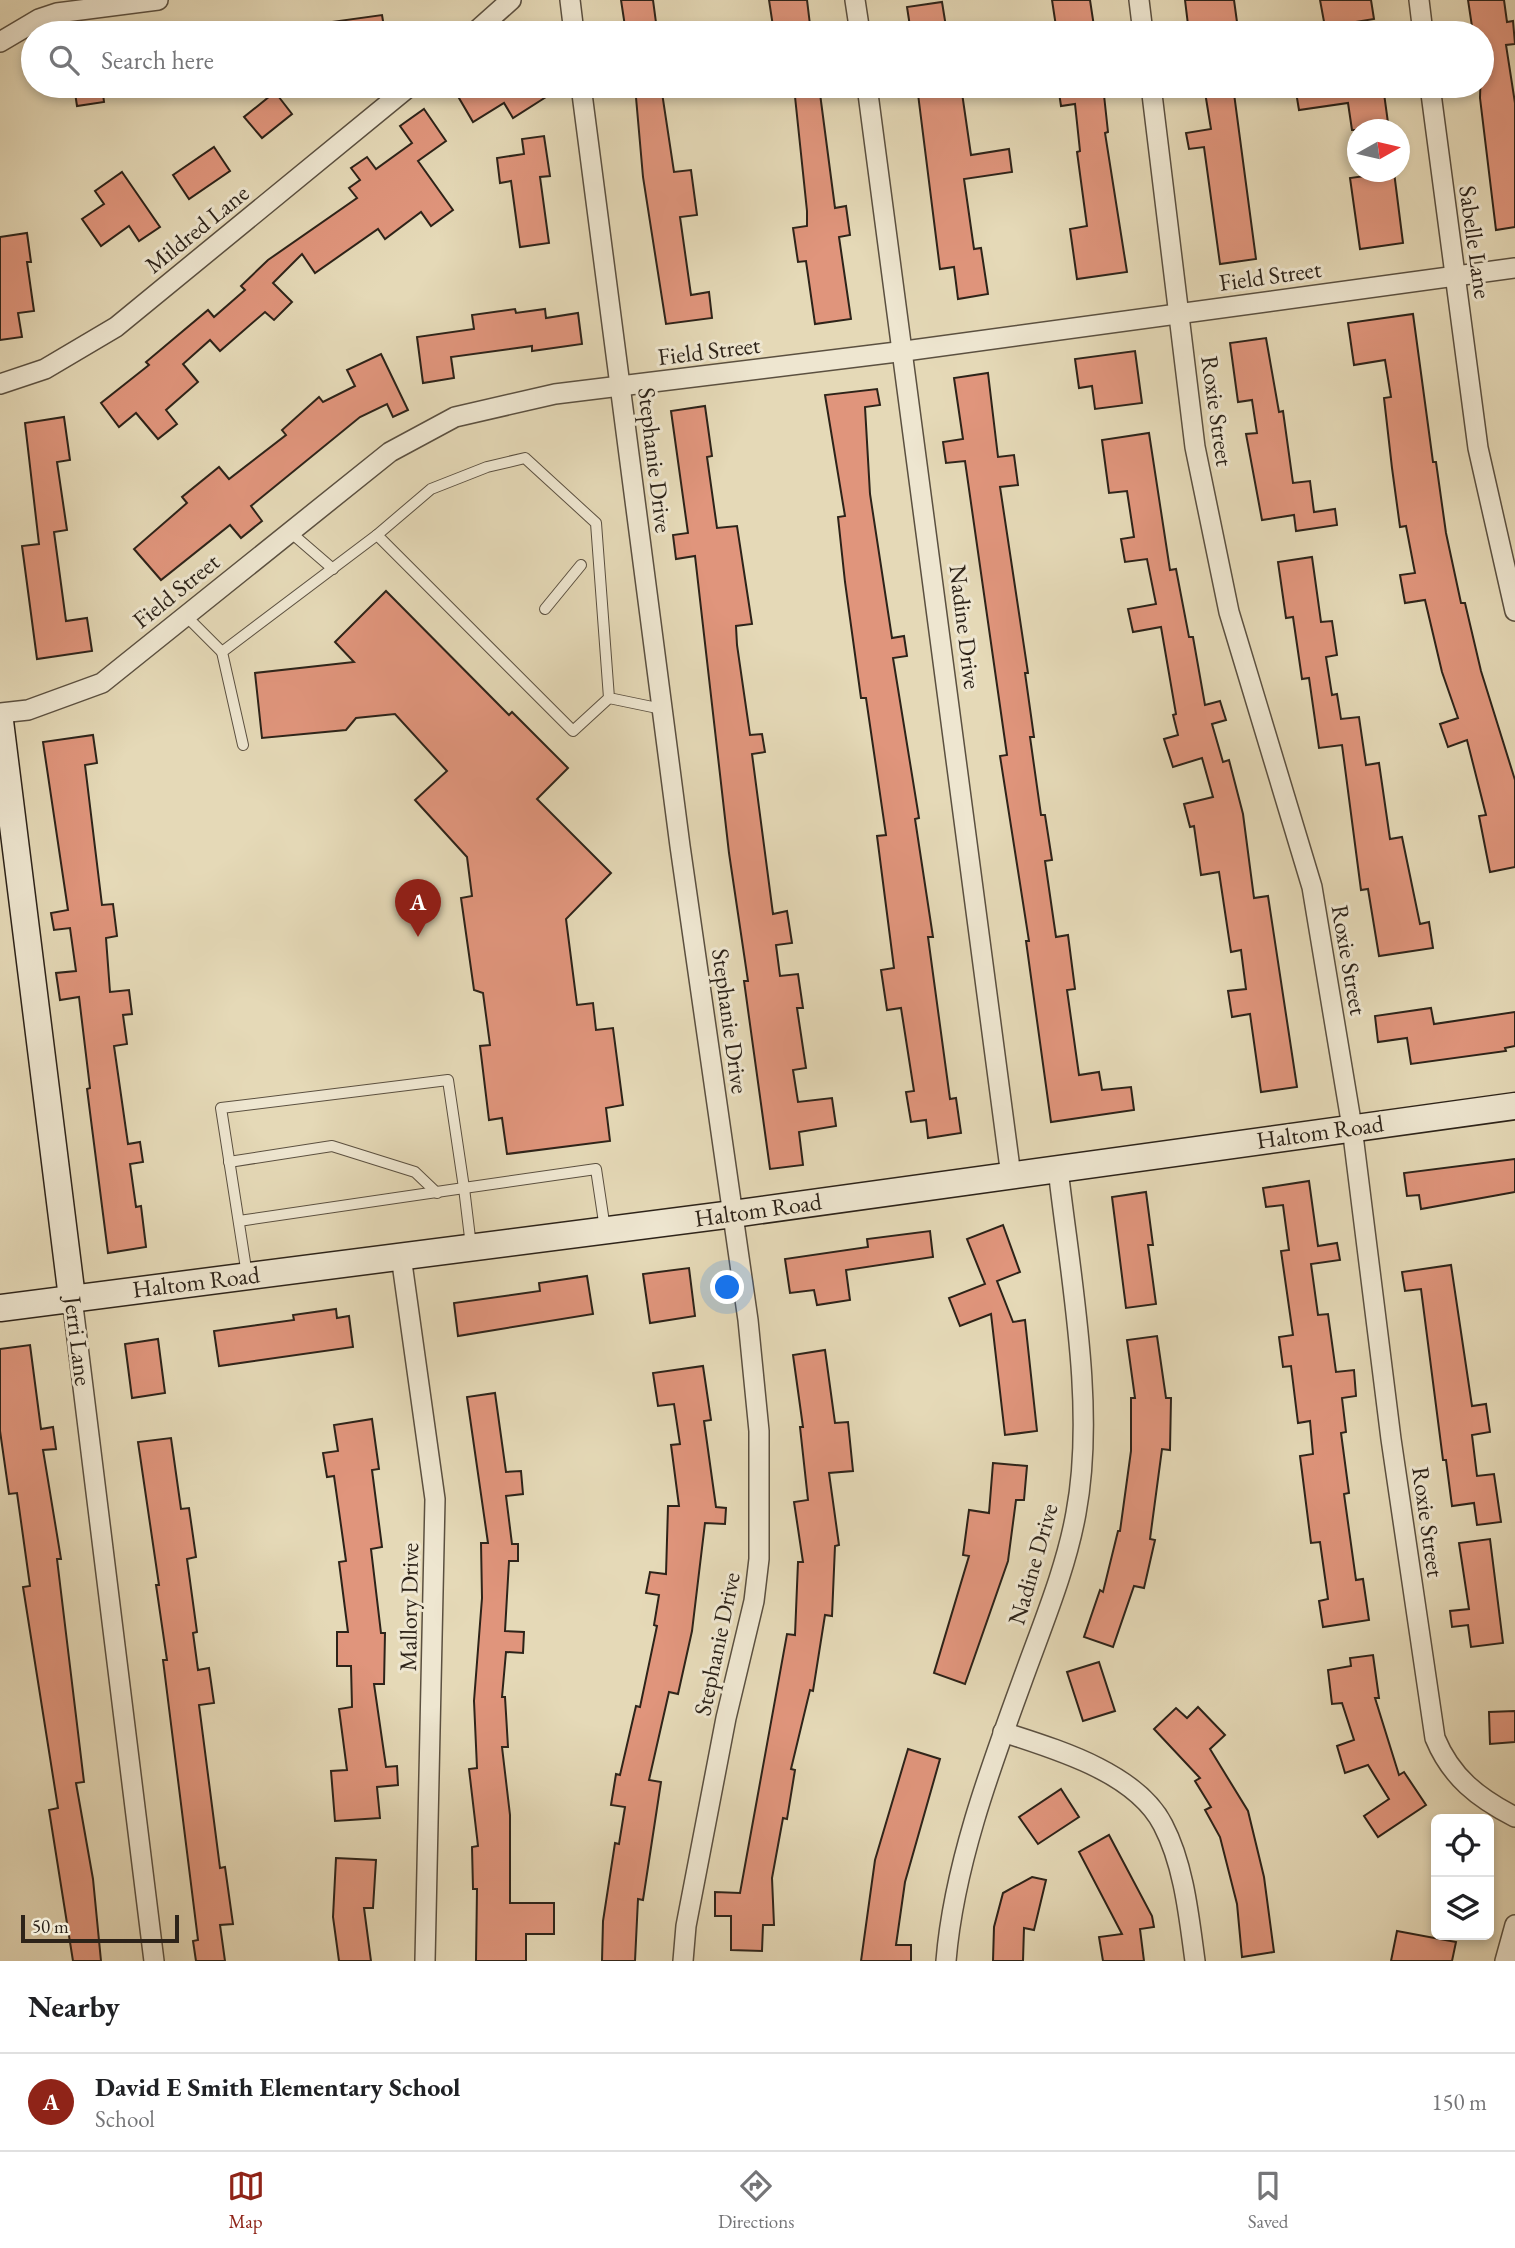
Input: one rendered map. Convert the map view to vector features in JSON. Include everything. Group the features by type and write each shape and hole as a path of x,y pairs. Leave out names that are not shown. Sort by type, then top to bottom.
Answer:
{"main road":[{"name":"Jerri Lane","path":"0,722 72,1298"},
{"name":"Haltom Road","path":"0,1308 733,1214 1515,1106"}],"street":[{"path":"36,21 57,13 158,0"},
{"path":"487,21 510,0"},
{"path":"570,0 573,21"},
{"path":"855,0 858,21"},
{"path":"1139,0 1142,21"},
{"path":"1419,0 1422,21"},
{"path":"0,42 21,30"},
{"name":"Mildred Lane","path":"0,384 45,369 116,327 395,98"},
{"name":"Stephanie Drive","path":"583,98 733,1214 759,1431 759,1559 746,1643 726,1718 688,1913 683,1961"},
{"name":"Nadine Drive","path":"869,98 905,351 1011,1176"},
{"name":"Roxie Street","path":"1152,98 1195,447 1229,612 1312,887 1352,1127 1391,1439 1435,1738 1444,1760 1471,1791 1515,1817"},
{"name":"Sabelle Lane","path":"1432,98 1478,449 1515,611"},
{"name":"Field Street","path":"0,713 28,710 102,683 289,530 390,452 455,417 502,404 621,386 905,351 1515,268"},
{"name":"Nadine Drive","path":"946,1961 948,1930 960,1876 1003,1732 1049,1607 1076,1513 1083,1440 1079,1356 1058,1169"},
{"name":"Mallory Drive","path":"401,1256 435,1499 425,1961"},
{"name":"Jerri Lane","path":"72,1298 154,1961"},
{"path":"1003,1732 1069,1754 1109,1774 1141,1798 1163,1822 1175,1854 1195,1961"},
{"path":"1505,1961 1515,1926"}],"lane":[{"path":"222,652 377,535 431,489 487,467 525,458 596,523 609,698"},
{"path":"289,530 333,569"},
{"path":"377,535 573,731 609,698"},
{"path":"545,609 581,565"},
{"path":"185,614 222,652 243,745"},
{"path":"609,698 663,709"},
{"path":"247,1276 221,1108 448,1080 471,1247"},
{"path":"229,1162 332,1146 415,1172 437,1193"},
{"path":"239,1222 596,1169 605,1230"}],"building":[{"path":"621,0 653,0 656,21 624,21"},
{"path":"769,0 807,0 810,21 772,21"},
{"path":"1052,0 1090,0 1093,21 1055,21"},
{"path":"1185,0 1234,0 1237,21 1188,21"},
{"path":"1320,0 1371,0 1374,19 1324,21"},
{"path":"1468,0 1504,0 1507,22 1513,21 1515,44 1506,45 1515,103 1515,227 1496,230 1480,98 1494,98 1494,21 1471,21"},
{"path":"942,2 945,21 909,21 907,7"},
{"path":"382,15 383,21 338,21"},
{"path":"76,98 104,98 104,102 77,106"},
{"path":"268,98 280,98 292,114 262,138 244,117"},
{"path":"459,98 544,98 513,118 504,103 473,122"},
{"path":"636,98 663,98 674,172 691,170 697,215 680,217 691,295 709,292 712,318 666,324 643,177"},
{"path":"795,98 821,98 835,208 846,206 850,235 839,237 851,319 815,324 806,261 798,262 793,228 807,226"},
{"path":"919,98 963,98 971,155 1009,149 1012,172 964,179 974,249 981,248 988,294 958,299 954,267 940,269"},
{"path":"1060,98 1104,98 1108,132 1105,133 1127,272 1077,279 1070,229 1087,226 1077,152 1080,151 1075,104 1061,106"},
{"path":"1206,98 1235,98 1256,259 1220,264 1204,147 1189,149 1186,133 1211,129"},
{"path":"1297,98 1385,98 1388,119 1350,119 1348,103 1299,110"},
{"path":"424,109 446,141 418,161 453,210 431,226 421,212 385,239 378,229 315,273 302,254 273,283 292,302 274,320 265,312 220,351 210,340 183,364 198,382 166,410 177,424 158,439 136,413 119,427 101,403 149,365 146,362 208,310 214,317 245,290 241,286 268,260 357,198 349,188 360,180 351,168 367,157 376,169 412,143 400,126"},
{"path":"544,136 550,176 540,177 549,243 520,247 511,181 500,183 497,158 524,154 522,139"},
{"path":"214,147 230,171 189,199 173,175"},
{"path":"122,172 160,227 139,241 129,226 101,246 82,219 104,204 95,191"},
{"path":"1351,182 1395,182 1403,243 1360,249"},
{"path":"27,233 31,262 27,262 34,311 18,313 22,337 0,340 0,237"},
{"path":"515,309 516,313 545,309 546,318 578,313 582,344 532,351 532,346 451,357 454,378 423,383 417,337 474,329 472,315"},
{"path":"1413,314 1433,462 1436,462 1446,533 1461,603 1465,603 1481,671 1515,780 1515,867 1490,872 1479,816 1486,815 1467,740 1448,747 1440,724 1458,718 1442,672 1425,600 1405,603 1400,575 1415,573 1406,526 1400,527 1384,398 1391,397 1385,360 1354,365 1348,323"},
{"path":"1266,338 1279,412 1283,411 1293,483 1310,481 1314,512 1335,509 1337,525 1296,531 1294,515 1262,520 1246,434 1257,433 1252,400 1238,402 1230,343"},
{"path":"1135,351 1142,403 1095,409 1092,386 1079,388 1075,359"},
{"path":"381,354 408,410 393,417 387,404 360,417 251,506 262,521 241,538 230,525 161,580 134,549 187,503 182,497 219,467 229,479 286,435 282,430 319,397 323,402 355,386 347,370"},
{"path":"988,373 998,457 1014,455 1018,485 1000,487 1028,673 1025,673 1034,737 1030,737 1041,815 1045,815 1052,860 1045,861 1056,937 1068,935 1075,989 1067,990 1079,1075 1099,1072 1102,1090 1131,1087 1134,1110 1051,1122 1026,941 1029,941 1000,756 1007,755 965,461 946,463 943,442 963,439 954,378"},
{"path":"877,389 880,405 865,407 870,494 892,638 904,636 907,656 893,658 919,818 915,819 933,937 928,937 950,1099 956,1098 961,1133 928,1138 926,1120 911,1122 906,1092 914,1091 901,1008 887,1010 881,970 894,968 877,836 886,835 866,698 861,698 838,517 845,516 825,395"},
{"path":"705,406 712,456 707,457 717,528 737,526 752,624 736,626 737,645 750,735 762,734 765,752 752,754 773,914 787,911 792,943 776,945 780,976 798,974 803,1008 797,1008 806,1068 793,1070 798,1102 832,1098 836,1126 799,1132 803,1165 770,1169 744,981 748,981 729,853 695,556 676,559 673,535 688,533 671,411"},
{"path":"64,417 70,460 57,462 67,530 54,532 66,621 87,618 92,651 37,659 22,546 39,544 25,423"},
{"path":"1149,433 1170,570 1176,569 1189,637 1193,637 1205,705 1220,701 1226,720 1212,724 1223,762 1229,760 1243,814 1254,898 1268,896 1297,1087 1261,1092 1250,1014 1232,1017 1228,991 1246,989 1241,950 1231,952 1219,872 1201,875 1194,826 1190,827 1184,804 1213,797 1202,758 1173,767 1164,739 1178,735 1161,627 1133,632 1128,609 1156,604 1147,559 1125,562 1121,539 1134,537 1127,491 1109,493 1102,440"},
{"path":"1312,557 1321,622 1332,621 1337,655 1326,657 1332,695 1337,694 1341,719 1359,717 1366,765 1379,763 1390,839 1402,837 1420,924 1429,922 1433,948 1379,956 1368,889 1361,890 1342,745 1319,748 1309,678 1302,679 1293,617 1286,618 1278,562"},
{"path":"386,591 509,715 512,712 568,768 537,799 611,873 566,919 577,1005 593,1003 596,1030 613,1028 623,1105 606,1108 610,1141 507,1154 502,1118 489,1120 480,1046 490,1045 483,993 474,990 461,898 472,896 467,857 415,800 447,771 395,714 356,718 346,730 262,738 255,673 354,662 335,642"},
{"path":"93,735 97,763 85,765 102,905 113,904 117,936 106,938 110,992 129,990 132,1014 123,1015 127,1044 114,1046 128,1144 140,1142 143,1162 130,1164 136,1207 141,1206 146,1247 108,1253 87,1089 90,1088 79,997 60,1000 56,973 76,971 70,928 54,930 51,913 68,910 43,742"},
{"path":"1431,1008 1434,1024 1515,1012 1515,1046 1505,1048 1506,1051 1411,1064 1407,1038 1378,1042 1375,1016"},
{"path":"1515,1159 1515,1192 1421,1209 1419,1195 1407,1196 1404,1173"},
{"path":"1309,1181 1318,1246 1337,1243 1340,1260 1311,1264 1318,1315 1328,1314 1336,1372 1354,1370 1356,1396 1342,1398 1346,1432 1341,1433 1349,1493 1344,1494 1356,1580 1363,1579 1369,1620 1323,1627 1319,1601 1328,1599 1320,1542 1311,1543 1300,1456 1313,1454 1310,1421 1298,1423 1291,1366 1283,1367 1279,1337 1293,1335 1281,1251 1289,1250 1283,1205 1266,1207 1263,1188"},
{"path":"1146,1192 1153,1245 1148,1245 1156,1304 1126,1308 1112,1197"},
{"path":"1003,1225 1020,1272 997,1281 1013,1322 1025,1320 1037,1431 1005,1435 991,1314 960,1326 949,1298 985,1284 967,1239"},
{"path":"930,1231 933,1257 846,1270 850,1300 817,1305 814,1290 790,1293 785,1259 868,1247 867,1239"},
{"path":"1451,1265 1472,1406 1486,1404 1490,1432 1472,1435 1477,1476 1494,1474 1501,1522 1477,1525 1474,1503 1452,1506 1446,1460 1443,1460 1421,1289 1405,1291 1402,1272"},
{"path":"689,1268 695,1316 650,1323 643,1274"},
{"path":"587,1276 593,1314 458,1336 454,1303 540,1291 539,1283"},
{"path":"336,1309 337,1318 349,1316 353,1347 219,1366 214,1331 294,1320 293,1315"},
{"path":"1157,1336 1166,1398 1171,1398 1170,1450 1162,1449 1150,1539 1155,1540 1144,1588 1134,1586 1113,1647 1084,1637 1100,1590 1103,1592 1120,1531 1131,1451 1131,1398 1135,1398 1127,1340"},
{"path":"158,1339 165,1393 132,1398 125,1344"},
{"path":"30,1345 41,1429 53,1427 56,1449 43,1450 61,1559 57,1559 84,1782 76,1783 93,1879 101,1961 73,1961 49,1810 58,1808 23,1587 30,1586 17,1493 9,1494 0,1431 0,1349"},
{"path":"825,1350 835,1423 848,1422 853,1471 829,1473 839,1545 835,1546 832,1616 825,1615 813,1691 810,1690 791,1769 795,1770 787,1819 783,1818 772,1878 774,1925 763,1925 762,1951 731,1950 731,1916 715,1916 715,1892 740,1893 787,1634 795,1635 798,1562 803,1562 794,1502 808,1500 800,1427 803,1427 793,1355"},
{"path":"703,1366 711,1420 704,1421 716,1507 726,1508 725,1524 705,1523 692,1631 678,1694 669,1692 649,1780 661,1782 643,1900 638,1899 635,1961 602,1961 603,1921 615,1843 619,1844 625,1807 611,1805 616,1774 620,1775 636,1706 640,1707 657,1626 654,1625 659,1595 646,1593 650,1572 666,1574 668,1506 679,1506 671,1445 680,1444 674,1404 658,1406 653,1373"},
{"path":"495,1393 506,1472 521,1471 523,1494 506,1496 512,1544 518,1544 518,1561 509,1561 505,1631 524,1632 523,1653 506,1652 502,1697 505,1697 508,1747 502,1747 510,1815 510,1903 554,1903 554,1934 526,1934 526,1961 476,1961 477,1889 473,1889 472,1847 478,1846 469,1769 477,1768 474,1701 482,1598 481,1543 488,1543 467,1397"},
{"path":"372,1419 379,1469 372,1470 382,1547 371,1549 381,1633 385,1633 384,1684 374,1684 386,1767 397,1766 398,1785 377,1787 380,1818 335,1821 331,1771 347,1770 339,1709 352,1707 351,1666 337,1666 337,1632 348,1632 339,1562 346,1561 334,1476 327,1477 323,1453 338,1451 334,1425"},
{"path":"171,1438 181,1509 189,1508 196,1557 187,1559 197,1632 193,1633 198,1670 209,1668 214,1703 199,1705 220,1868 225,1867 233,1924 220,1925 225,1961 196,1961 193,1941 198,1940 163,1660 167,1660 156,1585 159,1585 138,1442"},
{"path":"993,1463 1027,1466 1024,1500 1016,1500 1008,1561 965,1684 934,1673 969,1556 963,1555 969,1510 989,1513"},
{"path":"1490,1539 1503,1643 1471,1647 1468,1625 1452,1627 1450,1611 1469,1609 1459,1543"},
{"path":"1373,1655 1379,1698 1375,1698 1399,1775 1404,1772 1426,1805 1378,1837 1364,1816 1389,1799 1368,1765 1345,1773 1337,1746 1354,1740 1342,1703 1332,1704 1328,1670 1351,1666 1350,1658"},
{"path":"1099,1662 1115,1711 1083,1721 1067,1672"},
{"path":"1198,1707 1225,1735 1210,1749 1248,1811 1264,1877 1274,1952 1242,1957 1237,1904 1220,1837 1205,1810 1211,1807 1195,1781 1200,1778 1154,1729 1176,1708 1187,1718"},
{"path":"1515,1711 1515,1742 1490,1744 1489,1712"},
{"path":"908,1749 940,1759 905,1882 896,1945 911,1945 911,1961 861,1961 875,1860"},
{"path":"1061,1789 1079,1817 1038,1844 1019,1817"},
{"path":"1109,1835 1152,1916 1154,1927 1140,1929 1144,1961 1103,1961 1099,1937 1122,1934 1079,1852"},
{"path":"336,1858 376,1860 373,1908 364,1908 371,1961 339,1961 333,1917"},
{"path":"1032,1877 1046,1880 1034,1930 1024,1928 1023,1961 993,1961 994,1927 1003,1893"},
{"path":"1397,1931 1431,1937 1431,1940 1456,1942 1452,1961 1391,1961"}],"place":[{"name":"David E Smith Elementary School","path":"418,937"}]}
